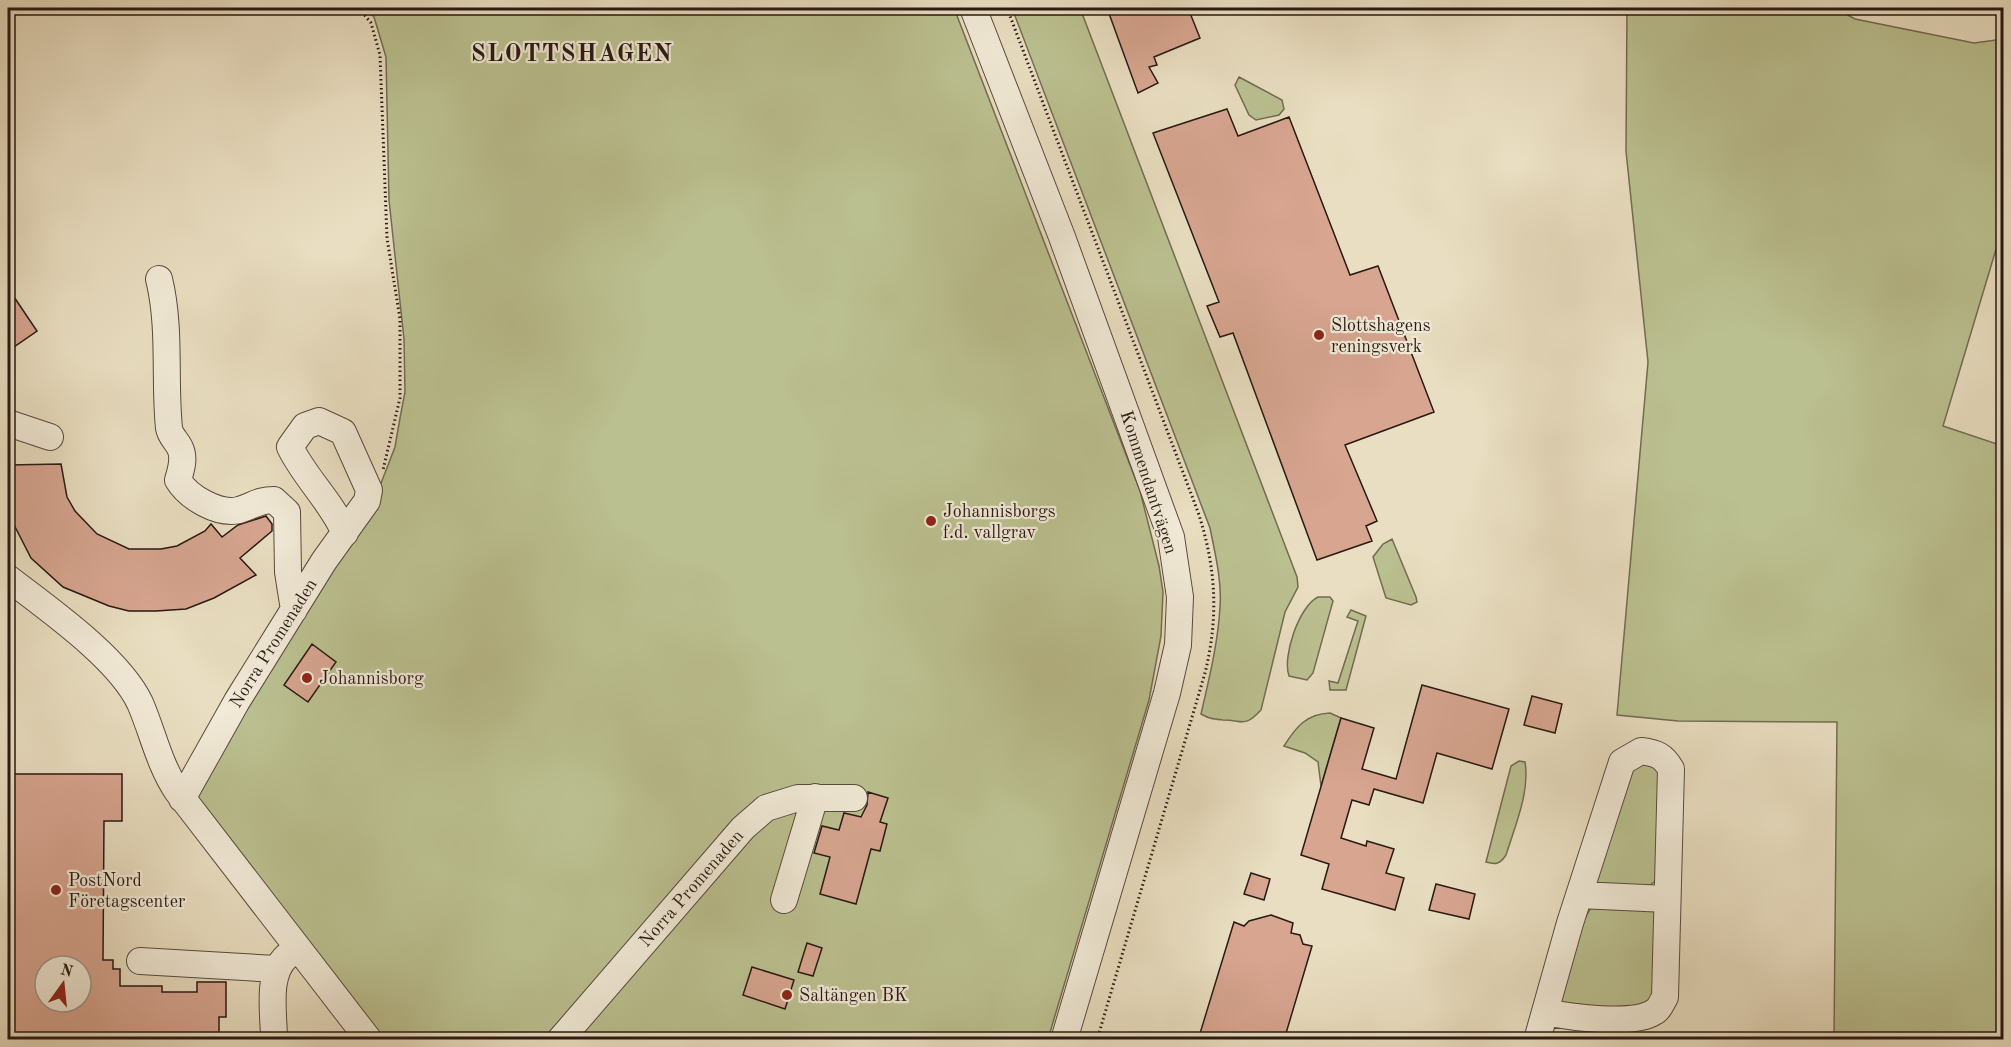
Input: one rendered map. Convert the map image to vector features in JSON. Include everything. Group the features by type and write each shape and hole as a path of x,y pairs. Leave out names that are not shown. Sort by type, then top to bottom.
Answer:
{"street":[{"name":"Kommendantvägen","path":"973,8 1066,248 1171,537 1180,597 1178,645 1167,693 1064,1040"},
{"path":"159,279 168,358 169,431 182,450 178,480 184,490 226,512 240,510 261,500 274,500 287,512 288,572 294,610"},
{"path":"345,532 336,512 296,460 290,447 305,426 319,421 343,432 354,450 369,490"},
{"path":"8,423 50,437"},
{"name":"Norra Promenaden","path":"182,799 237,701 366,501 369,490"},
{"path":"8,578 94,648 128,684 140,702 165,773 182,799 369,1040"},
{"path":"1537,1040 1545,1012 1579,895 1622,762 1641,751 1656,753 1665,759 1671,769 1665,997 1656,1012 1639,1018 1566,1016 1545,1012"},
{"path":"784,900 815,796"},
{"name":"Norra Promenaden","path":"560,1040 743,828 766,808 815,796 854,798"},
{"path":"1579,895 1667,899"},
{"path":"274,1040 276,969 296,948"},
{"path":"140,961 276,969"}],"path":[{"path":"359,8 371,23 380,55 387,238 400,319 400,398 388,454 381,474 369,490"},
{"path":"1007,8 1198,512 1209,544 1214,576 1214,618 1205,674 1097,1040"}],"green space":[{"path":"363,8 954,8 1140,491 1159,566 1163,592 1161,636 1149,700 1048,1039 568,1039 782,797 554,1039 381,1039 198,806 196,789 378,491 395,447 405,392 404,339 389,200 386,57 374,17"},
{"path":"1012,8 1080,8 1297,577 1298,587 1285,612 1261,710 1247,721 1214,719 1201,714 1215,647 1220,607 1219,577 1210,528"},
{"path":"1627,8 1835,8 1855,19 1974,43 2003,39 2003,226 1943,426 2003,446 2003,1039 1834,1039 1837,722 1678,721 1617,715 1648,362 1626,151"},
{"path":"1239,77 1282,100 1284,109 1279,115 1256,120 1249,115 1235,85"},
{"path":"1392,539 1416,597 1417,602 1411,605 1386,598 1373,557 1383,544"},
{"path":"1318,597 1330,597 1333,601 1313,673 1307,680 1289,676 1288,657 1294,633 1304,610"},
{"path":"1351,610 1366,616 1346,690 1330,690 1329,681 1338,683 1358,621 1347,617"},
{"path":"1330,713 1341,718 1321,786 1318,762 1305,753 1284,746 1302,723 1314,716"},
{"path":"1519,761 1525,762 1524,797 1506,855 1500,862 1486,862 1511,766"},
{"path":"1646,762 1654,766 1661,777 1662,871 1656,880 1641,890 1592,886 1624,774"},
{"path":"1657,905 1662,981 1643,1012 1559,1002 1580,926 1592,906"}],"building":[{"path":"1107,8 1188,8 1200,38 1154,57 1157,65 1149,67 1158,83 1138,93"},
{"name":"Slottshagens reningsverk","path":"1227,109 1238,136 1289,117 1350,275 1378,266 1434,412 1345,445 1377,521 1366,526 1372,541 1317,560 1233,333 1220,337 1207,306 1219,302 1153,133"},
{"path":"8,288 37,331 8,351"},
{"path":"61,464 67,497 75,511 97,534 129,549 161,549 177,546 205,531 211,524 222,537 238,525 266,516 272,524 272,531 240,558 256,575 214,598 186,609 156,611 129,611 109,606 63,587 31,558 8,513 8,465"},
{"name":"Johannisborg","path":"312,644 336,662 308,702 284,685"},
{"path":"1422,685 1509,709 1492,769 1437,753 1423,803 1374,789 1369,805 1352,800 1341,838 1366,846 1367,841 1394,849 1386,873 1404,878 1395,910 1322,889 1329,864 1301,855 1341,718 1374,728 1362,769 1396,779"},
{"path":"1532,696 1562,704 1555,733 1524,725"},
{"name":"PostNord Företagscenter","path":"8,774 122,774 122,821 104,821 103,960 113,960 113,969 120,969 120,986 162,986 162,992 197,992 197,982 226,982 226,1017 219,1017 219,1040 8,1040"},
{"path":"868,792 888,798 880,822 887,824 880,851 871,849 856,904 820,894 830,857 814,853 822,826 839,830 844,813 861,817 867,805"},
{"path":"1251,873 1270,879 1264,900 1244,894"},
{"path":"1436,884 1475,894 1469,919 1429,910"},
{"path":"1271,915 1293,923 1291,933 1300,935 1303,944 1312,946 1284,1040 1198,1040 1234,922 1244,926 1249,921"},
{"path":"807,943 822,948 813,976 798,972"},
{"name":"Saltängen BK","path":"752,967 794,980 785,1009 743,995"}],"railway":[{"path":"1945,8 2004,13"}],"place":[{"name":"Slottshagens reningsverk","path":"1319,335"},
{"name":"Johannisborgs f.d. vallgrav","path":"931,521"},
{"name":"Johannisborg","path":"307,678"},
{"name":"PostNord Företagscenter","path":"56,890"},
{"name":"Saltängen BK","path":"787,995"}],"district":[{"name":"SLOTTSHAGEN","path":"572,53"}]}
